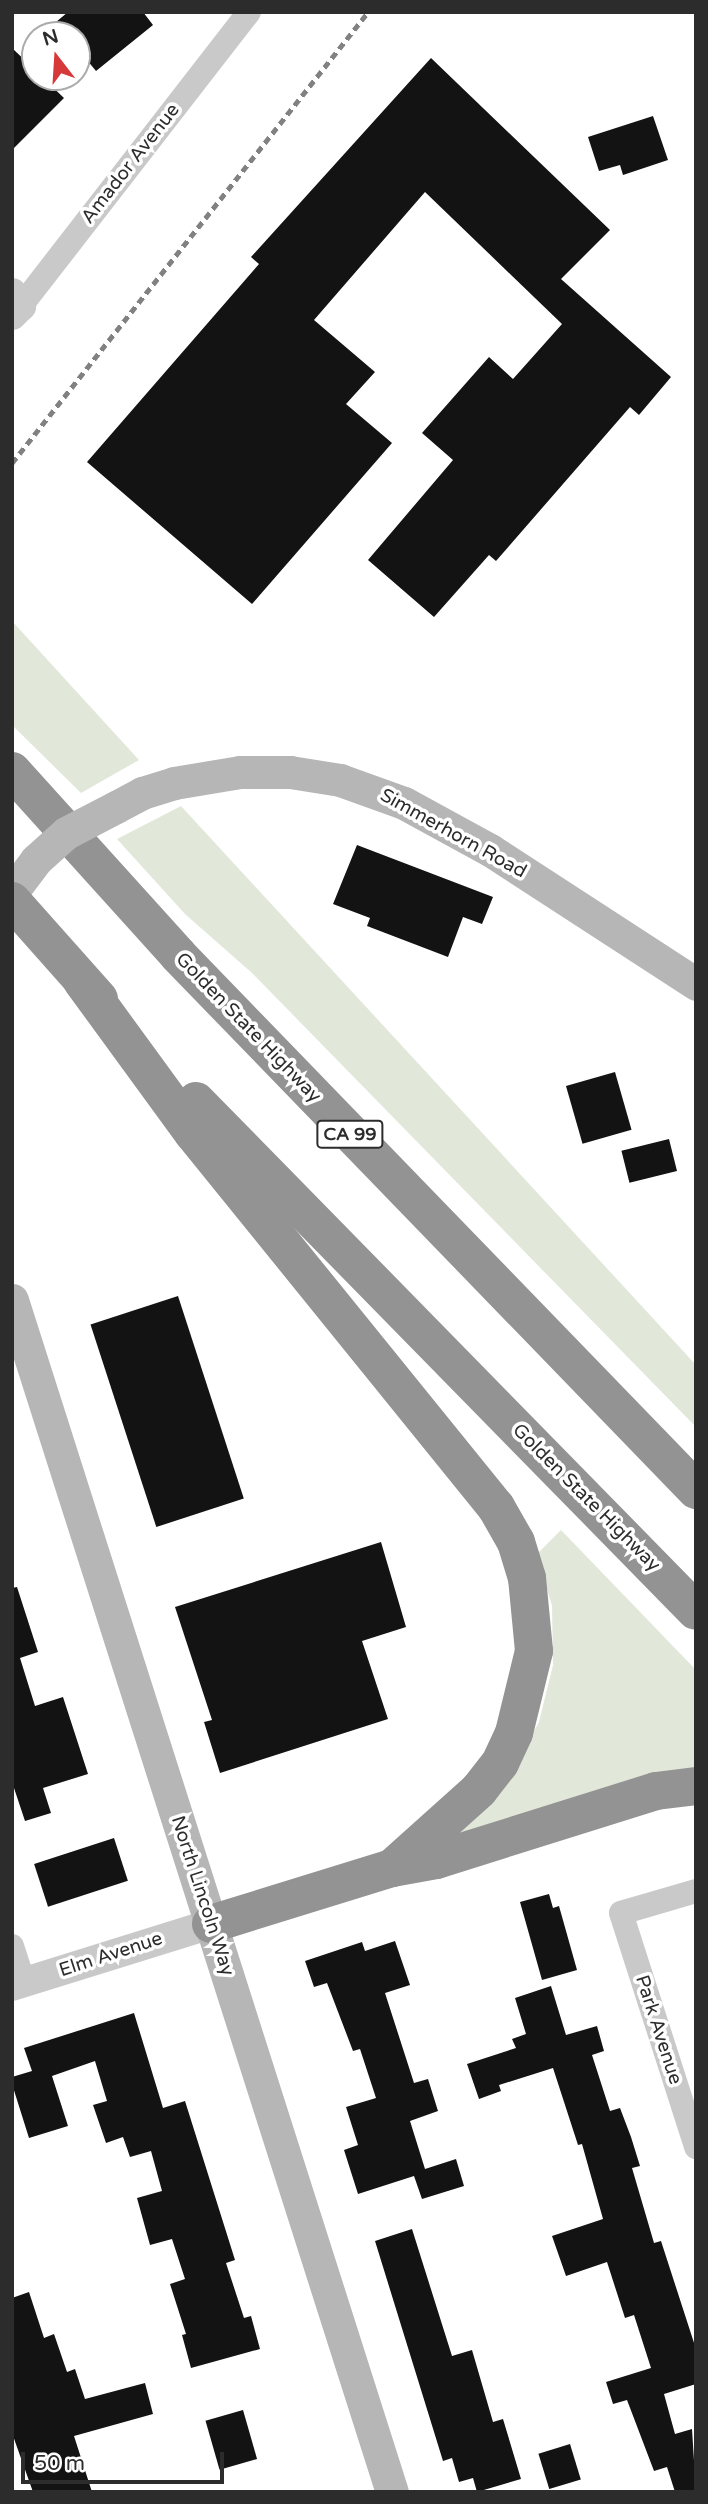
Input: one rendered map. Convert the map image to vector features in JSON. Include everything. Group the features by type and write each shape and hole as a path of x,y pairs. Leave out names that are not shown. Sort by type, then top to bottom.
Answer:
{"highway":[{"name":"Golden State Highway","path":"12,771 178,956 696,1490"},
{"name":"Golden State Highway","path":"12,901 82,981 696,1611"},
{"path":"82,981 192,1133 496,1507 516,1542 527,1578 534,1651 514,1733 500,1763 479,1790 391,1868"},
{"path":"642,1434 696,1479"},
{"path":"211,1924 391,1868 436,1860 656,1791 696,1786"}],"main road":[{"name":"Simmerhorn Road","path":"12,892 36,860 66,833 142,793 174,783 240,772 290,772 340,779 404,803 491,850 696,984"},
{"name":"North Lincoln Way","path":"12,1300 392,2492"}],"street":[{"name":"Amador Avenue","path":"15,305 249,12"},
{"name":"Park Avenue","path":"696,1891 621,1913 696,2147"},
{"name":"Elm Avenue","path":"18,1984 211,1924"},
{"path":"12,1946 18,1984"}],"shaded area":[{"path":"12,621 139,760 81,793 12,725"},
{"path":"181,806 696,1365 696,1427 252,973 185,914 117,839"},
{"path":"561,1530 696,1670 696,1772 448,1840 505,1784 539,1722 553,1665 552,1606 537,1554"}],"building":[{"path":"68,12 143,12 153,25 96,71 91,65 91,21 57,21"},
{"path":"12,48 21,57 21,91 57,91 64,98 12,150"},
{"path":"431,58 610,230 561,279 671,377 639,415 630,407 496,561 489,555 434,617 368,560 453,460 422,433 489,357 513,379 562,324 425,192 314,320 375,372 346,404 392,443 252,604 87,462 259,264 251,257"},
{"path":"653,116 668,160 623,175 620,165 599,171 588,137"},
{"path":"357,845 493,897 482,924 463,917 448,957 367,926 370,918 333,904"},
{"path":"615,1072 632,1130 583,1144 566,1086"},
{"path":"669,1139 677,1171 629,1183 621,1151"},
{"path":"178,1296 244,1499 156,1527 91,1324"},
{"path":"381,1542 406,1627 362,1641 388,1719 220,1773 204,1722 212,1720 175,1607"},
{"path":"17,1587 38,1652 20,1658 35,1706 63,1697 88,1774 43,1788 51,1813 25,1821 12,1782 12,1588"},
{"path":"114,1838 128,1881 48,1907 34,1864"},
{"path":"549,1894 553,1908 559,1906 577,1970 542,1980 520,1902"},
{"path":"395,1941 410,1985 385,1993 414,2083 428,2079 438,2111 410,2121 425,2169 456,2159 464,2186 422,2199 414,2176 358,2194 344,2150 358,2145 346,2107 376,2098 360,2049 353,2051 327,1983 314,1987 305,1961 362,1942 365,1951"},
{"path":"551,1986 566,2035 597,2026 604,2051 592,2055 610,2111 620,2108 631,2137 640,2166 632,2168 654,2243 661,2241 696,2349 696,2384 664,2394 675,2434 692,2429 696,2492 675,2492 667,2467 654,2471 627,2400 613,2404 606,2382 651,2368 634,2315 625,2318 607,2262 566,2276 552,2236 603,2219 582,2144 578,2145 553,2068 499,2085 501,2091 479,2099 467,2064 516,2048 512,2039 526,2034 515,1998"},
{"path":"134,2013 163,2108 185,2101 235,2260 226,2263 244,2318 251,2316 260,2349 191,2368 182,2335 186,2334 170,2284 185,2279 172,2239 150,2245 137,2198 162,2191 151,2151 130,2157 123,2137 106,2143 93,2105 107,2101 95,2061 52,2076 68,2126 29,2138 12,2084 12,2077 32,2071 24,2048"},
{"path":"412,2229 452,2356 472,2350 493,2422 503,2419 521,2479 477,2492 473,2478 459,2482 452,2458 443,2461 375,2241"},
{"path":"29,2292 44,2338 54,2334 67,2372 75,2369 85,2399 145,2383 153,2414 74,2436 92,2492 33,2492 12,2433 12,2298"},
{"path":"243,2410 257,2459 220,2470 206,2421"},
{"path":"570,2444 581,2479 549,2489 538,2454"}],"railway":[{"path":"12,463 368,12"}]}
